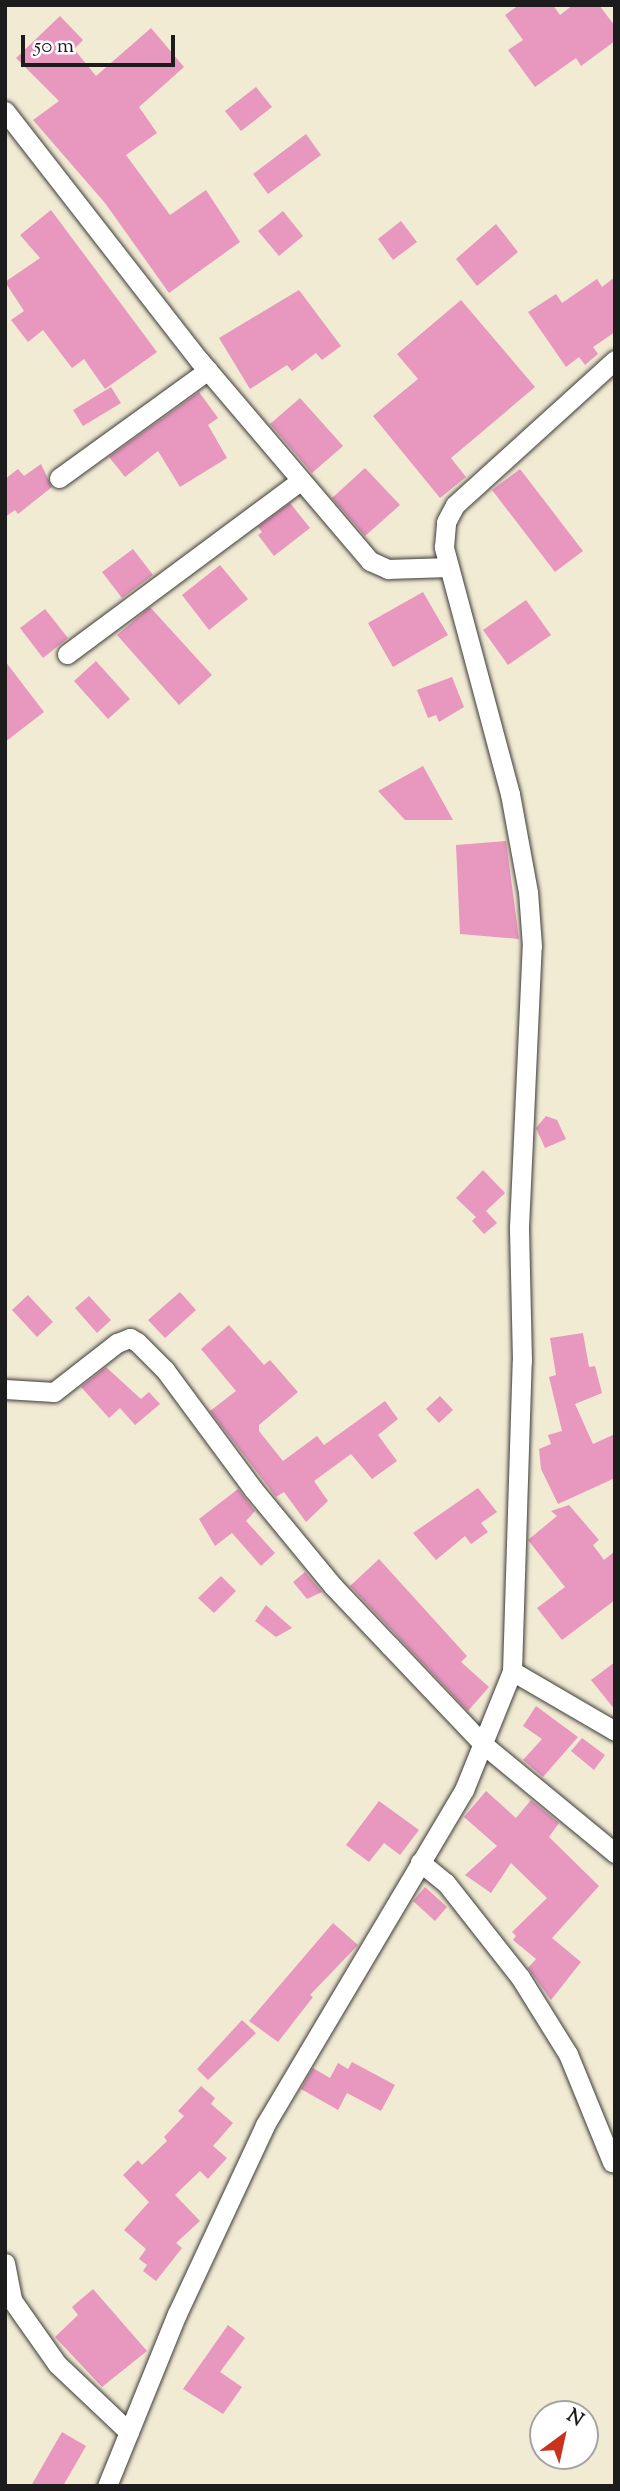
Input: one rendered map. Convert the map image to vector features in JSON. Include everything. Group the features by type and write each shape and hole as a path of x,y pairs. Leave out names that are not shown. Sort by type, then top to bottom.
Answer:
{"street":[{"path":"5,111 208,370 300,481 378,566 449,567"},
{"path":"107,2486 177,2314 265,2125 464,1790 512,1671 523,1361 519,1227 532,946 528,892 509,794 449,567 446,522 455,505 615,360"},
{"path":"59,478 208,370"},
{"path":"67,654 300,481"},
{"path":"5,1389 54,1392 117,1343 130,1338 137,1342 165,1370 253,1489 333,1586 484,1745 615,1853"},
{"path":"512,1671 615,1731"},
{"path":"419,1863 446,1883 520,1978 568,2054 612,2162"},
{"path":"5,2263 12,2300 57,2364 130,2432"}],"building":[{"path":"519,5 553,5 560,15 573,5 599,5 615,26 615,41 581,66 576,58 535,87 508,50 523,40 505,15"},
{"path":"60,16 83,40 74,49 96,76 151,28 184,67 139,107 157,133 126,155 170,215 206,190 240,242 169,293 105,203 33,120 59,101 16,58"},
{"path":"256,87 272,107 241,131 225,111"},
{"path":"306,134 321,155 268,194 253,174"},
{"path":"51,210 157,352 105,389 84,359 72,368 43,330 28,342 11,320 24,311 5,282 40,258 20,235"},
{"path":"283,211 303,236 279,256 258,231"},
{"path":"401,221 417,242 393,260 378,239"},
{"path":"496,224 518,252 477,286 456,259"},
{"path":"615,277 615,332 593,347 598,354 585,365 579,357 566,367 528,312 556,294 562,303 597,279 602,287"},
{"path":"299,290 341,346 322,360 316,353 292,371 287,365 250,389 219,338"},
{"path":"461,300 535,387 451,458 466,477 440,498 373,416 418,379 397,354"},
{"path":"111,387 121,403 83,426 73,410"},
{"path":"199,392 218,418 208,425 227,458 180,487 158,451 125,477 109,457"},
{"path":"300,398 343,446 312,473 270,424"},
{"path":"41,464 52,487 18,514 15,510 5,517 5,479 18,469 24,476"},
{"path":"365,468 400,505 365,536 332,498"},
{"path":"520,469 583,551 555,572 492,490"},
{"path":"290,503 310,528 274,556 258,535 262,532 258,527"},
{"path":"133,549 153,575 122,598 102,572"},
{"path":"220,565 248,599 209,630 182,595"},
{"path":"423,592 448,635 393,667 368,623"},
{"path":"526,600 551,635 508,665 483,630"},
{"path":"150,607 212,675 179,705 117,635"},
{"path":"45,609 68,638 43,658 20,628"},
{"path":"5,661 44,712 5,742"},
{"path":"96,661 130,699 108,719 74,681"},
{"path":"452,677 464,707 439,722 436,715 428,718 417,690"},
{"path":"423,766 453,820 405,820 378,791"},
{"path":"506,841 519,939 460,934 456,845"},
{"path":"546,1116 557,1120 566,1139 545,1148 536,1128"},
{"path":"483,1170 505,1193 486,1211 497,1223 484,1234 472,1221 476,1217 456,1198"},
{"path":"180,1292 196,1310 165,1338 148,1320"},
{"path":"28,1295 53,1322 37,1337 12,1310"},
{"path":"89,1296 111,1320 97,1333 75,1308"},
{"path":"229,1325 264,1365 270,1360 298,1392 259,1425 259,1431 283,1461 317,1436 324,1445 385,1401 398,1419 378,1435 397,1461 372,1479 351,1454 314,1481 328,1501 306,1522 284,1492 276,1497 210,1411 236,1391 201,1349"},
{"path":"583,1333 589,1367 595,1366 602,1393 575,1404 593,1444 615,1434 615,1478 558,1504 541,1469 539,1449 551,1444 548,1435 562,1431 549,1377 556,1375 550,1338"},
{"path":"106,1367 141,1399 149,1392 160,1404 135,1425 120,1408 109,1418 81,1387"},
{"path":"440,1396 453,1410 439,1423 426,1409"},
{"path":"478,1488 497,1512 481,1523 488,1532 471,1544 465,1536 436,1560 413,1533"},
{"path":"238,1489 255,1511 246,1521 275,1553 261,1566 232,1533 215,1546 199,1519"},
{"path":"569,1505 599,1540 593,1545 604,1560 615,1551 615,1600 562,1640 537,1608 565,1587 528,1540 557,1516 551,1511"},
{"path":"379,1559 467,1656 461,1662 489,1687 468,1711 350,1586"},
{"path":"305,1572 322,1592 307,1599 293,1582"},
{"path":"221,1576 236,1591 214,1613 198,1598"},
{"path":"266,1605 292,1628 276,1637 255,1621"},
{"path":"615,1662 615,1710 591,1680"},
{"path":"536,1706 578,1737 543,1777 523,1760 542,1739 523,1726"},
{"path":"582,1738 605,1755 594,1770 571,1751"},
{"path":"486,1791 516,1818 531,1800 559,1823 549,1837 599,1886 552,1938 581,1962 551,2000 528,1968 536,1959 513,1940 516,1936 512,1932 547,1898 511,1863 491,1893 465,1875 497,1846 464,1817"},
{"path":"379,1801 419,1830 400,1855 384,1843 369,1862 346,1845"},
{"path":"425,1887 447,1907 435,1921 413,1901"},
{"path":"333,1923 358,1945 310,1995 313,1997 278,2042 249,2021"},
{"path":"242,2020 256,2033 208,2080 197,2069"},
{"path":"352,2062 395,2085 381,2111 347,2093 338,2110 301,2089 313,2068 330,2078 338,2063 348,2069"},
{"path":"201,2086 215,2098 211,2104 233,2123 213,2146 227,2158 208,2179 200,2171 175,2195 200,2221 176,2243 182,2248 156,2281 143,2271 147,2265 139,2259 146,2249 124,2230 149,2202 123,2175 138,2160 142,2165 167,2141 164,2137 184,2116 178,2111"},
{"path":"93,2289 147,2351 102,2387 55,2337 78,2315 72,2307"},
{"path":"228,2325 245,2338 220,2372 242,2387 223,2414 183,2389"},
{"path":"62,2432 86,2446 63,2486 31,2486"}]}
